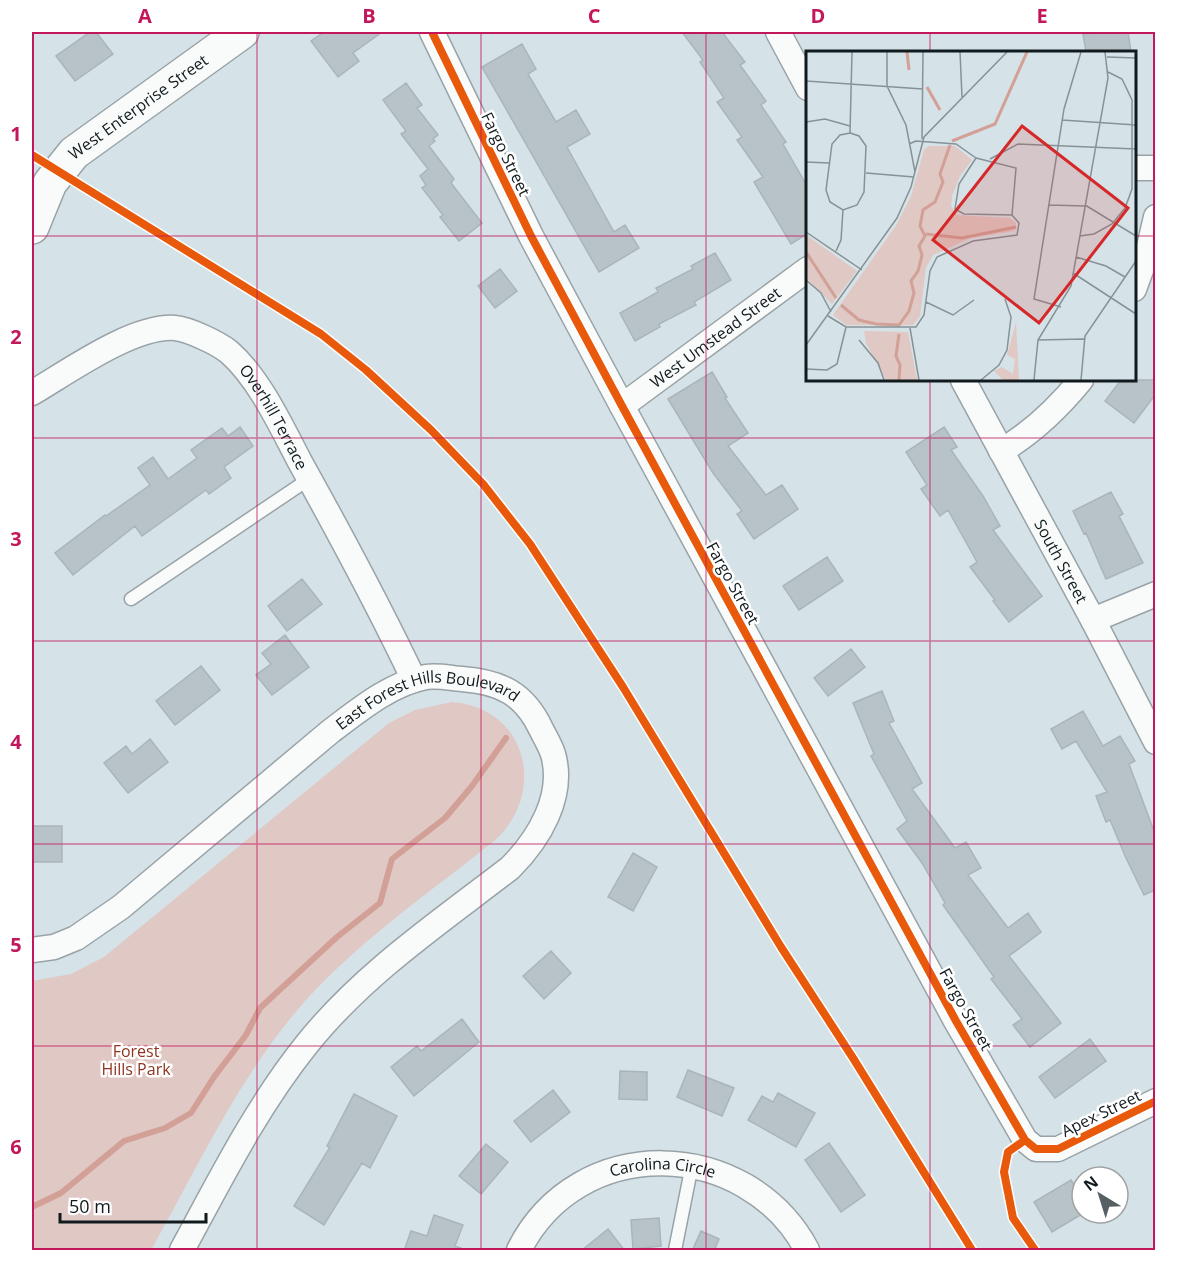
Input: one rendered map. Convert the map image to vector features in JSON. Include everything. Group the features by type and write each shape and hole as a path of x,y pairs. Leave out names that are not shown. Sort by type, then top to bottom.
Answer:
{"street":[{"name":"West Enterprise Street","path":"32,226 50,183 74,153 242,32"},
{"name":"Fargo Street","path":"432,32 531,236 951,1011 1025,1140"},
{"path":"777,32 806,86"},
{"path":"1136,168 1155,168"},
{"path":"1136,283 1148,250 1155,217"},
{"name":"West Umstead Street","path":"622,406 806,270"},
{"name":"Overhill Terrace","path":"32,393 135,334 174,328 189,330 227,350 248,373 275,416 414,680"},
{"name":"South Street","path":"964,381 1093,621 1155,742"},
{"path":"1001,451 1021,440 1080,381"},
{"path":"1093,621 1155,594"},
{"name":"East Forest Hills Boulevard","path":"32,951 54,947 76,938 112,913 331,731 386,693 414,680 429,676 495,683 511,691 525,703 538,722 553,754 555,789 550,809 528,850 510,868 381,969 339,1008 308,1042 267,1100 182,1251"},
{"name":"Apex Street","path":"1025,1140 1036,1149 1058,1149 1155,1101"},
{"name":"Carolina Circle","path":"519,1251 538,1222 555,1204 574,1190 619,1169 643,1164 667,1163 692,1165 713,1171 754,1191 772,1204 788,1221 807,1251"}],"lane":[{"path":"131,599 309,479"},
{"path":"675,1251 692,1165"}],"green space":[{"name":"Forest Hills Park","path":"452,702 478,708 498,720 513,736 522,756 524,778 520,801 510,822 493,842 415,902 339,966 294,1014 273,1041 235,1099 151,1250 32,1250 32,981 71,974 104,957 389,723 415,710"}],"building":[{"path":"90,32 96,32 113,54 75,81 56,56"},
{"path":"324,32 382,32 353,53 359,61 338,77 311,41"},
{"path":"682,32 722,32 745,62 740,65 766,101 761,105 786,142 783,144 806,184 806,235 791,244 754,182 763,177 737,140 742,137 717,102 724,98 700,62 703,60"},
{"path":"1128,32 1131,51 1086,51 1083,34"},
{"path":"522,44 536,69 528,74 556,122 576,110 590,134 567,147 614,232 625,225 639,248 599,272 482,67"},
{"path":"406,83 422,105 417,108 438,135 429,146 454,179 451,183 482,223 459,241 440,217 443,215 422,188 426,185 420,176 428,169 401,134 406,131 383,100"},
{"path":"715,253 731,280 694,302 696,305 659,324 660,327 635,341 620,313 658,292 656,288 693,269 691,266"},
{"path":"500,269 517,291 495,308 478,286"},
{"path":"712,372 727,397 725,398 748,433 728,446 766,495 782,485 798,509 754,539 737,514 742,511 713,473 668,399"},
{"path":"1155,380 1155,395 1134,423 1105,401 1120,381"},
{"path":"240,427 253,446 224,467 231,478 209,494 206,490 142,536 135,526 73,575 55,553 150,485 138,468 153,457 168,479 197,458 191,450 222,428 228,436"},
{"path":"944,427 957,447 951,450 983,496 1000,526 993,530 1042,596 1009,622 970,567 977,562 948,510 940,516 921,489 927,485 906,452"},
{"path":"1111,492 1123,514 1119,516 1143,563 1106,579 1086,533 1084,534 1073,511"},
{"path":"827,557 843,581 799,610 783,586"},
{"path":"302,579 322,604 287,631 268,606"},
{"path":"285,635 309,667 272,695 256,675 271,664 262,653"},
{"path":"851,649 865,667 828,696 814,678"},
{"path":"201,666 220,690 175,725 156,701"},
{"path":"882,691 894,721 889,723 922,783 912,789 955,848 966,842 981,868 968,875 1008,928 1028,913 1041,932 1009,956 1061,1023 1030,1047 1013,1025 1022,1019 991,979 994,977 943,905 945,903 922,863 897,829 907,821 871,756 874,754 853,703"},
{"path":"1083,711 1103,746 1120,736 1135,761 1129,764 1155,834 1155,890 1144,895 1110,820 1106,822 1096,796 1107,792 1076,741 1062,749 1051,729"},
{"path":"150,739 168,762 128,793 104,763 126,746 132,754"},
{"path":"32,826 62,826 62,862 32,862"},
{"path":"633,853 657,867 633,911 608,897"},
{"path":"551,951 571,973 544,999 523,976"},
{"path":"462,1019 479,1042 414,1096 391,1067 417,1046 421,1051"},
{"path":"1090,1039 1106,1061 1055,1098 1039,1077"},
{"path":"688,1070 734,1088 722,1116 677,1097"},
{"path":"620,1071 647,1072 647,1100 619,1099"},
{"path":"553,1090 570,1112 531,1142 514,1121"},
{"path":"778,1093 815,1113 796,1147 748,1120 762,1096 773,1102"},
{"path":"354,1094 397,1116 370,1168 362,1163 324,1225 294,1206 330,1147 327,1146"},
{"path":"829,1143 865,1195 841,1212 805,1160"},
{"path":"486,1144 508,1162 481,1194 459,1176"},
{"path":"1070,1181 1070,1221 1052,1232 1034,1202"},
{"path":"434,1215 463,1225 455,1246 461,1248 461,1251 404,1251 411,1231 427,1236"},
{"path":"659,1218 661,1246 633,1249 631,1220"},
{"path":"608,1229 625,1251 581,1251"},
{"path":"701,1231 719,1239 714,1251 692,1251"}],"waterway":[{"path":"32,1207 61,1193 124,1141 165,1128 191,1113 214,1077 246,1035 260,1008 337,937 380,903 392,859 445,818 472,786 506,738"}],"cycle path":[{"path":"432,32 531,236 956,1021 1025,1140 1036,1149 1058,1149 1156,1101"},
{"path":"32,155 321,334 366,370 431,430 483,484 530,544 623,687 781,947 972,1250"},
{"path":"1025,1140 1008,1152 1004,1172 1013,1218 1035,1250"}]}
